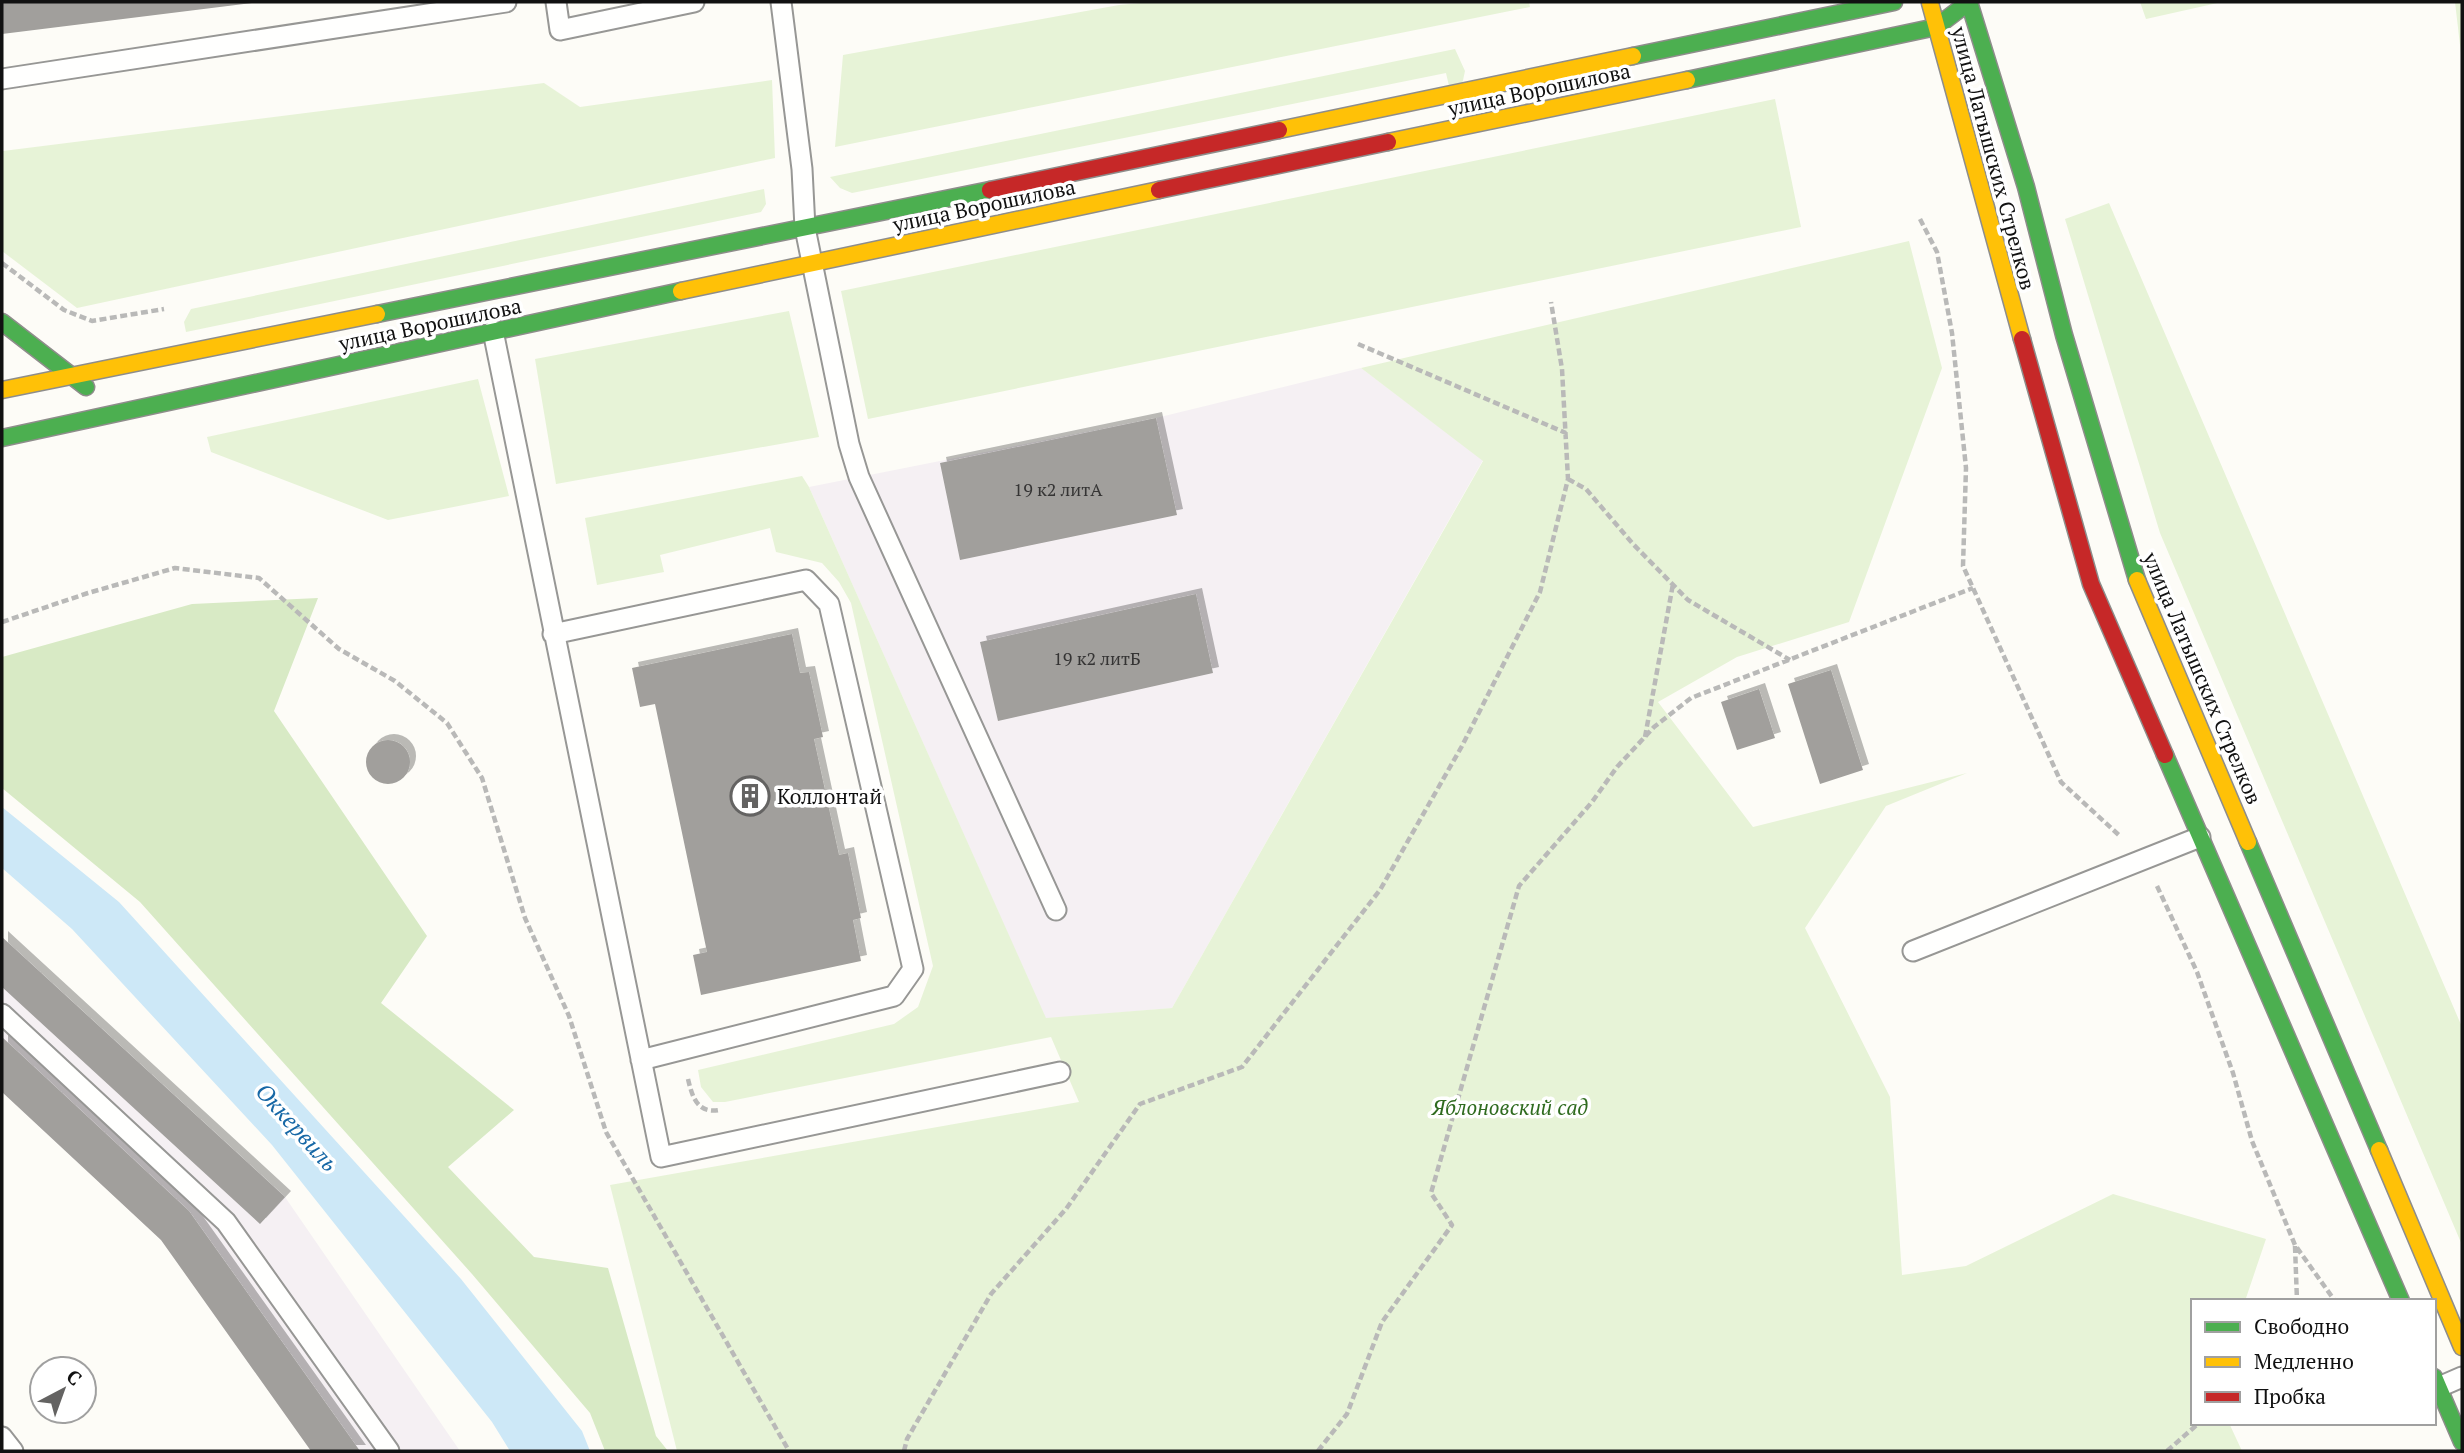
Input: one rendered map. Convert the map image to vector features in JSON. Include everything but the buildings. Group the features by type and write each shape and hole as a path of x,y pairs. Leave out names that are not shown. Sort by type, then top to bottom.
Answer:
{"street":[{"name":"улица Ворошилова","path":"2,390 805,228 1894,2"},
{"name":"улица Латышских Стрелков","path":"1930,2 2000,263 2091,584 2400,1299"},
{"name":"улица Ворошилова","path":"2,438 812,262 1936,27 1969,2"},
{"name":"улица Латышских Стрелков","path":"1969,2 2026,187 2064,335 2132,568 2462,1347"},
{"path":"2,322 119,413"},
{"path":"2436,1382 2462,1442"}],"lane":[{"path":"2,79 506,2"},
{"path":"556,2 560,30 694,2"},
{"path":"782,2 802,169 805,228 849,444 859,477 1056,910"},
{"path":"493,331 661,1157 1060,1072"},
{"path":"553,634 806,580 829,604 913,969 894,996 640,1059"},
{"path":"1913,951 2200,837"},
{"path":"2,1014 226,1222 389,1451"},
{"path":"2436,1382 2462,1377"},
{"path":"2,1437 13,1451"}],"path":[{"path":"1920,219 1937,252 1952,333 1966,468 1964,566 2061,782 2145,859 2197,972 2233,1073 2252,1141 2295,1245 2334,1299"},
{"path":"2,263 64,310 92,321 164,309"},
{"path":"904,1451 907,1439 991,1294 1066,1209 1140,1104 1242,1067 1380,890 1462,746 1540,592 1568,479 1562,369 1550,302"},
{"path":"1358,344 1566,433"},
{"path":"1568,479 1586,489 1633,544 1688,600 1791,660"},
{"path":"2,622 175,568 259,578 339,649 395,681 447,723 482,779 525,918 569,1016 606,1132 789,1451"},
{"path":"1645,738 1673,584"},
{"path":"1318,1451 1347,1414 1382,1322 1452,1225 1431,1193 1519,886 1592,802 1618,767 1645,738 1691,698 1973,588"},
{"path":"2295,1245 2297,1299"},
{"path":"2167,1451 2197,1425"}],"shaded area":[{"path":"1361,368 1483,460 1172,1008 1046,1019 809,487 1156,418"},
{"path":"2,937 285,1197 460,1451 311,1451 161,1240 2,1092"}],"green space":[{"path":"1152,2 1529,2 1530,7 835,147 843,55 1119,5"},
{"path":"2140,2 2222,2 2146,19"},
{"path":"2455,2 2462,2 2462,62"},
{"path":"1455,49 1465,71 1462,85 1449,86 1446,73 852,193 840,188 830,177"},
{"path":"772,80 775,158 77,308 2,251 3,151 544,83 580,107"},
{"path":"1775,99 1801,227 868,419 841,291"},
{"path":"764,189 766,204 761,212 186,332 184,322 191,309"},
{"path":"2109,203 2462,1027 2462,1245 2160,533 2065,219"},
{"name":"Яблоновский сад","path":"1909,241 1942,368 1849,622 1737,657 1658,702 1753,827 1967,773 1886,806 1805,928 1890,1097 1902,1275 1966,1266 2113,1194 2266,1239 2246,1299 2191,1299 2191,1425 2230,1425 2242,1451 677,1451 610,1185 1079,1102 1051,1037 725,1102 713,1102 701,1087 698,1070 894,1024 918,1007 933,966 851,603 839,582 822,563 776,552 770,528 660,555 664,572 597,585 585,518 802,476 1046,1018 1172,1008 1483,461 1361,368"},
{"path":"789,311 819,437 556,484 535,359"},
{"path":"478,379 509,496 388,520 211,452 207,437"},
{"path":"318,598 274,711 427,936 381,1003 514,1110 448,1167 534,1257 608,1268 656,1436 668,1451 605,1451 590,1413 472,1274 140,902 2,788 2,657 192,604"}],"water":[{"name":"Оккервиль","path":"2,807 119,902 461,1279 582,1431 590,1451 510,1451 492,1422 272,1145 72,929 2,868"}],"traffic: fast":[{"path":"1633,56 1894,2"},
{"path":"1969,2 2026,187 2064,335 2137,580"},
{"path":"1687,80 1936,27 1969,2"},
{"path":"377,314 990,190"},
{"path":"2,438 681,291"},
{"path":"2,322 86,387"},
{"path":"2165,755 2400,1299"},
{"path":"2248,842 2379,1150"},
{"path":"2436,1382 2462,1442"}],"traffic: slow":[{"path":"1930,3 2022,339"},
{"path":"1279,130 1633,56"},
{"path":"1388,142 1687,80"},
{"path":"681,291 1159,190"},
{"path":"2,390 377,314"},
{"path":"2137,580 2248,842"},
{"path":"2379,1150 2462,1347"}],"traffic: jam":[{"path":"990,190 1279,130"},
{"path":"1159,190 1388,142"},
{"path":"2022,339 2091,584 2165,755"}],"place":[{"name":"Коллонтай","path":"750,796"}]}
